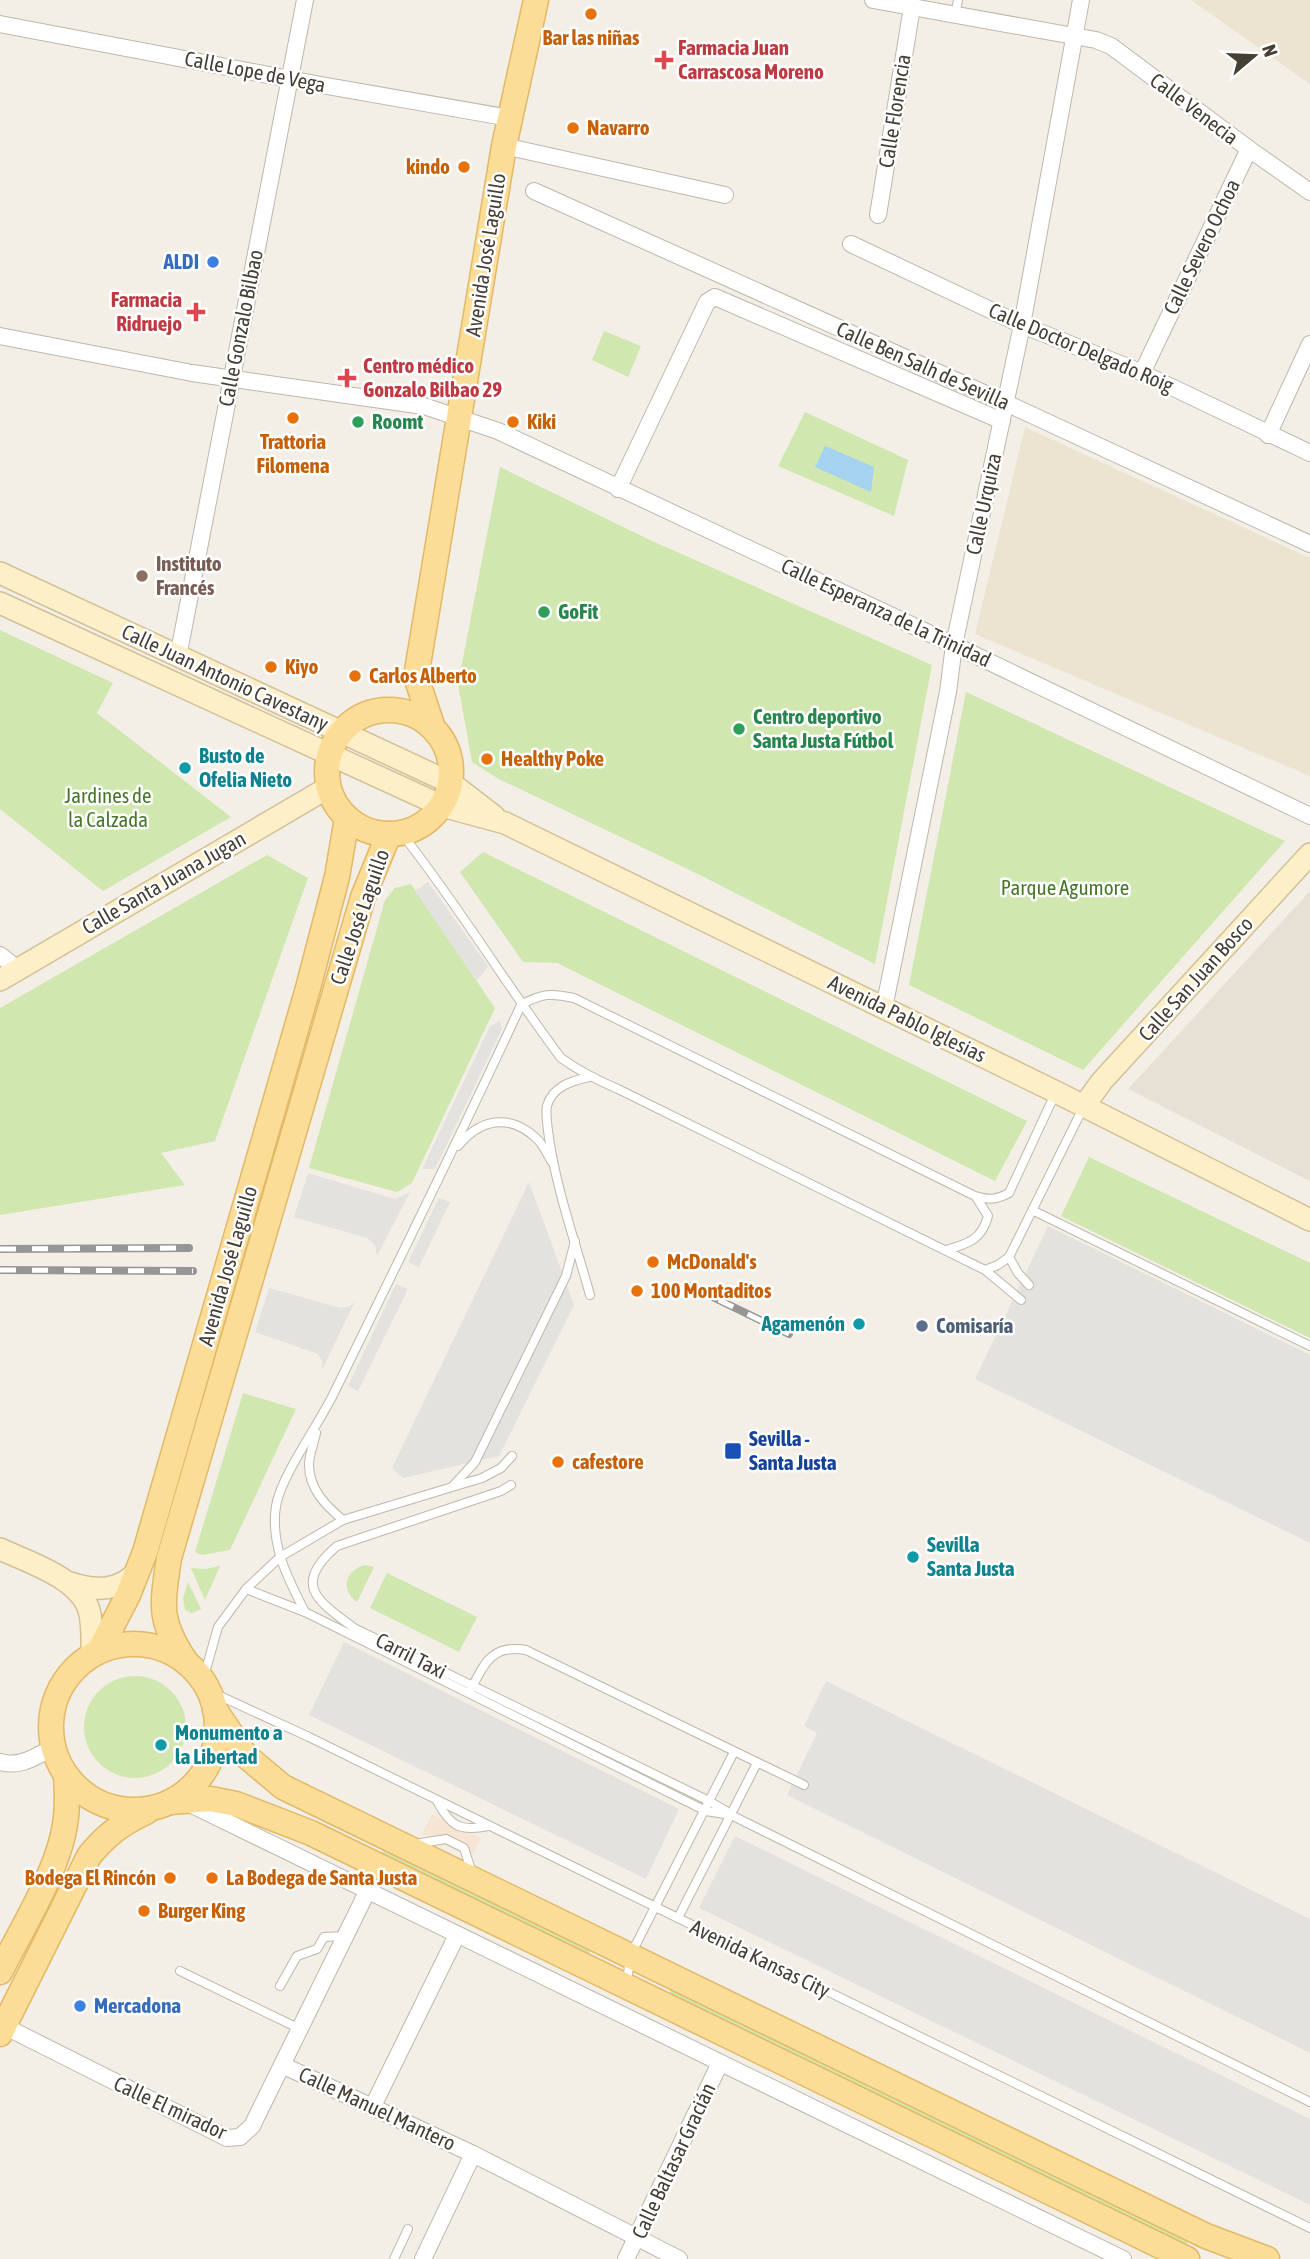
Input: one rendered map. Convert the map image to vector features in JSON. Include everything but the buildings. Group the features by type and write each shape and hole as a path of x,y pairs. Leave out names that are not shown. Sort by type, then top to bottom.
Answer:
{"main road":[{"name":"Avenida José Laguillo","path":"416,677 504,146 536,0"},
{"name":"Calle Juan Antonio Cavestany","path":"0,573 451,783 502,821"},
{"name":"Calle Juan Antonio Cavestany","path":"0,603 442,806 502,821"},
{"path":"416,677 433,728 445,744 451,763 451,783 442,806 417,828 396,834 367,830 347,818 335,804 327,771 329,755 341,732 359,717 382,709 416,677"},
{"path":"382,709 410,713 433,728"},
{"name":"Calle Santa Juana Jugan","path":"9,975 329,787"},
{"name":"Calle José Laguillo","path":"308,988 334,888 347,818"},
{"name":"Avenida Pablo Iglesias","path":"502,821 1056,1092 1310,1220"},
{"name":"Calle José Laguillo","path":"332,1001 363,897 396,834"},
{"name":"Calle San Juan Bosco","path":"1084,1106 1102,1081 1310,854"},
{"name":"Avenida José Laguillo","path":"137,1571 308,988"},
{"name":"Avenida José Laguillo","path":"203,1686 172,1641 165,1624 163,1611 171,1551 332,1001"},
{"path":"0,1549 84,1588 113,1587 131,1578 137,1571"},
{"path":"137,1571 128,1595 96,1653 66,1678 52,1711 51,1729 59,1764 83,1793 105,1806 122,1810 211,1799 236,1804 311,1833 1187,2259"},
{"path":"70,1583 83,1597 88,1609 96,1653"},
{"path":"96,1653 128,1644 162,1648 203,1686 246,1756 283,1787 1206,2235 1267,2259"},
{"path":"2,2030 89,1856 106,1835 126,1821 168,1804 196,1783 206,1770 216,1731 203,1686"},
{"path":"0,1972 61,1844 65,1824 66,1775"}],"street":[{"name":"Calle Gonzalo Bilbao","path":"178,657 304,0"},
{"name":"Calle Venecia","path":"873,0 912,7 956,8 1096,40 1111,46 1310,192"},
{"name":"Calle Urquiza","path":"884,1008 948,692 954,645 1022,325 1081,0"},
{"name":"Calle Florencia","path":"878,215 912,7"},
{"name":"Calle Lope de Vega","path":"0,24 510,118"},
{"path":"504,146 725,195"},
{"name":"Calle Severo Ochoa","path":"1142,373 1249,149"},
{"name":"Calle Ben Salh de Sevilla","path":"534,191 1006,403 1310,544"},
{"name":"Calle Doctor Delgado Roig","path":"851,244 1022,325 1142,373 1310,453"},
{"path":"618,489 707,302 715,297 1002,421"},
{"name":"Calle Esperanza de la Trinidad","path":"0,336 192,373 425,406 498,431 1310,816"},
{"path":"1268,435 1310,344"},
{"path":"0,955 9,975"},
{"path":"0,1762 10,1765 24,1762 54,1747"},
{"path":"168,1804 368,1892 1123,2259"},
{"name":"Calle El mirador","path":"2,2030 227,2138 240,2137 252,2126 368,1892"},
{"path":"373,2106 457,1936"},
{"name":"Calle Baltasar Gracián","path":"626,2259 720,2063"},
{"name":"Calle Manuel Mantero","path":"282,2065 473,2154 679,2259"},
{"name":"Calle Manuel Mantero","path":"423,2259 473,2154"}],"lane":[{"path":"396,834 430,870 521,1005 561,1058 589,1077 985,1270 1021,1300"},
{"path":"304,1612 280,1558 274,1532 276,1504 289,1474 319,1423 451,1155 521,1005 532,998 551,993 574,998 975,1196 998,1200 1009,1193 1056,1092"},
{"path":"589,1077 571,1081 555,1092 547,1105 546,1117 553,1164 590,1296"},
{"path":"985,1270 1009,1257 1084,1106"},
{"path":"451,1155 468,1134 488,1122 514,1123 537,1139 553,1164"},
{"path":"946,1251 972,1242 983,1231 988,1216 975,1196"},
{"path":"1034,1211 1310,1346"},
{"path":"451,1489 475,1461 566,1276 575,1241"},
{"path":"1009,1257 1018,1273 1030,1285"},
{"path":"319,1423 309,1465 313,1485 325,1505 343,1520"},
{"path":"203,1686 218,1627 246,1588 280,1558 343,1520 482,1478 501,1468 512,1456"},
{"name":"Carril Taxi","path":"511,1485 501,1491 337,1546 322,1559 314,1573 314,1590 319,1602 354,1628 471,1690 709,1801 731,1815"},
{"path":"246,1588 471,1690 706,1811 731,1815 1310,2102"},
{"path":"471,1690 483,1665 495,1653 511,1647 526,1650 804,1785"},
{"name":"Avenida Kansas City","path":"203,1686 1310,2228"},
{"path":"626,1987 630,1956 734,1752"},
{"path":"678,1919 757,1763"},
{"path":"437,1801 447,1820 469,1830 488,1826"},
{"path":"279,1986 297,1956 317,1949 324,1937 346,1936"},
{"path":"180,1970 300,2029"},
{"path":"394,2259 408,2229"},
{"path":"1206,2235 1236,2259"}],"shaded area":[{"path":"1191,0 1310,0 1310,84"},
{"path":"1025,427 1310,558 1310,776 975,634"},
{"path":"428,882 488,966 477,981 415,891"},
{"path":"1310,891 1310,1181 1128,1089"},
{"path":"500,1021 502,1029 435,1169 422,1169 490,1026"},
{"path":"308,1173 395,1199 410,1192 377,1256 375,1245 367,1238 294,1217"},
{"path":"529,1182 574,1305 499,1456 403,1478 392,1468"},
{"path":"439,1198 450,1202 419,1267 408,1262"},
{"path":"1048,1226 1310,1355 1310,1543 975,1379"},
{"path":"396,1284 408,1289 358,1391 348,1386"},
{"path":"269,1288 341,1308 350,1306 355,1301 322,1370 322,1360 318,1354 255,1332"},
{"path":"344,1642 679,1809 646,1879 309,1715"},
{"path":"826,1681 1310,1919 1310,2053 787,1795 817,1733 804,1726"},
{"path":"432,1814 481,1838 471,1858 422,1834"},
{"path":"735,1836 1310,2119 1310,2205 699,1908"}],"green space":[{"path":"604,331 641,346 628,377 592,360"},
{"path":"805,412 908,460 894,516 778,466"},
{"name":"Centro deportivo Santa Justa Fútbol","path":"500,467 650,540 932,665 875,964 700,875 499,779 472,762 458,684"},
{"name":"Jardines de la Calzada","path":"0,630 113,683 97,713 231,817 103,891 0,809"},
{"name":"Parque Agumore","path":"966,692 1285,841 1083,1070 909,985"},
{"path":"483,852 1027,1121 995,1181 557,963 523,962 460,872"},
{"path":"267,855 308,878 215,1141 161,1153 185,1185 0,1215 0,1008"},
{"path":"411,884 495,1008 412,1183 397,1192 309,1168 385,900 395,888"},
{"path":"1089,1157 1310,1263 1310,1338 1061,1216"},
{"path":"243,1393 296,1409 230,1550 202,1555 195,1552"},
{"path":"365,1565 374,1567 357,1602 348,1591 347,1581 353,1571"},
{"path":"220,1566 205,1600 191,1568"},
{"path":"387,1573 477,1617 459,1652 370,1608"},
{"path":"188,1582 201,1609 192,1613 185,1610 183,1598"},
{"path":"135,1676 164,1684 178,1698 186,1727 178,1756 164,1770 135,1778 106,1770 92,1756 84,1727 92,1698 106,1684"},
{"path":"383,1850 591,1949 589,1954 381,1855"},
{"path":"671,1990 1188,2242 1186,2244 669,1994"}],"water":[{"path":"825,446 874,467 871,492 815,467"}],"railway":[{"path":"0,1249 189,1248"},
{"path":"0,1270 193,1271"},
{"path":"690,1286 789,1334"}],"place":[{"name":"Bar las niñas","path":"591,14"},
{"name":"Farmacia Juan Carrascosa Moreno","path":"664,60"},
{"name":"Navarro","path":"573,128"},
{"name":"kindo","path":"464,167"},
{"name":"ALDI","path":"213,262"},
{"name":"Farmacia Ridruejo","path":"196,312"},
{"name":"Centro médico Gonzalo Bilbao 29","path":"347,378"},
{"name":"Trattoria Filomena","path":"293,418"},
{"name":"Roomt","path":"358,422"},
{"name":"Kiki","path":"513,422"},
{"name":"Instituto Francés","path":"142,576"},
{"name":"GoFit","path":"544,612"},
{"name":"Kiyo","path":"271,667"},
{"name":"Carlos Alberto","path":"355,676"},
{"name":"Centro deportivo Santa Justa Fútbol","path":"739,729"},
{"name":"Healthy Poke","path":"487,759"},
{"name":"Busto de Ofelia Nieto","path":"185,768"},
{"name":"McDonald's","path":"653,1262"},
{"name":"100 Montaditos","path":"637,1291"},
{"name":"Agamenón","path":"859,1324"},
{"name":"Comisaría","path":"922,1326"},
{"name":"Sevilla - Santa Justa","path":"733,1451"},
{"name":"cafestore","path":"558,1462"},
{"name":"Sevilla Santa Justa","path":"913,1557"},
{"name":"Monumento a la Libertad","path":"161,1745"},
{"name":"Bodega El Rincón","path":"170,1878"},
{"name":"La Bodega de Santa Justa","path":"212,1878"},
{"name":"Burger King","path":"144,1911"},
{"name":"Mercadona","path":"80,2006"}]}
